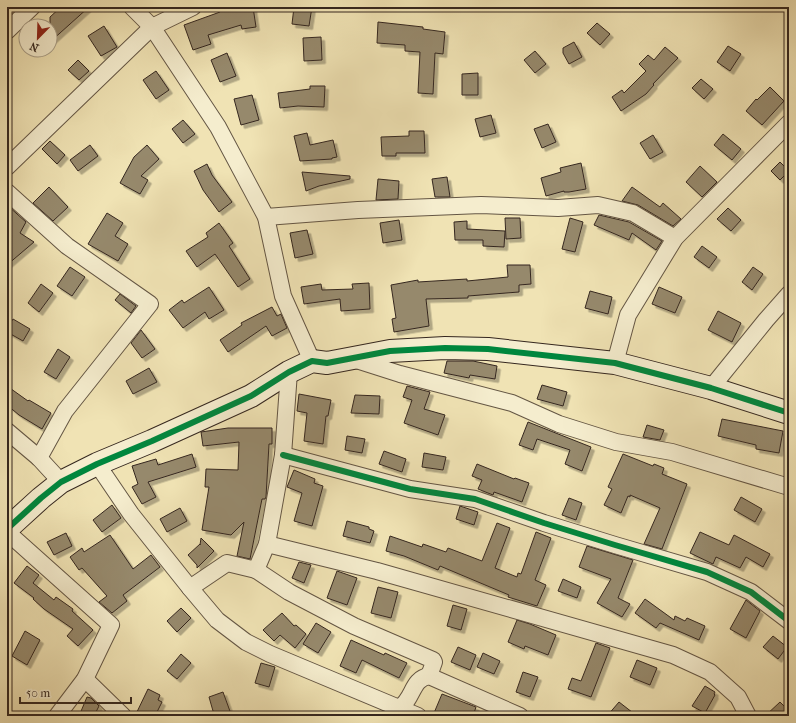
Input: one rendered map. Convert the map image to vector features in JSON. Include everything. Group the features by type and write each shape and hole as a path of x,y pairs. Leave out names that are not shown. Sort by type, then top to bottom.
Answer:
{"street":[{"path":"7,31 32,7"},
{"path":"132,7 152,27 218,126 266,217 284,296 312,361"},
{"path":"7,167 152,27 193,7"},
{"path":"615,364 628,315 675,238 789,123"},
{"path":"7,192 67,246 150,304 65,411 39,458"},
{"path":"266,217 374,209 481,205 558,208 598,204 633,213 675,238"},
{"path":"711,388 789,294"},
{"path":"57,716 85,680 111,625 7,530 40,498 61,482 97,464 251,396 289,372 312,361 327,363 390,351 445,348 488,349 615,364 711,388 789,413"},
{"path":"351,358 400,374 512,403 560,424 616,442 672,452 789,487"},
{"path":"256,570 268,544 283,455 289,372"},
{"path":"7,431 39,458 61,482"},
{"path":"283,455 410,489 475,499 601,541 707,572 752,592 789,621"},
{"path":"97,464 131,514 217,620 246,642 270,654 418,716"},
{"path":"268,544 377,571 673,655 710,672 738,697 748,716"},
{"path":"190,588 227,563 256,570 289,592 347,623 433,660 434,662 429,676"},
{"path":"399,708 406,704 418,680 429,676 520,716"},
{"path":"85,680 123,716"}],"building":[{"path":"61,7 89,7 58,35 58,18 50,17"},
{"path":"218,7 253,7 256,27 242,29 241,25 208,35 211,44 193,50 184,25 220,12"},
{"path":"294,7 312,7 309,26 292,24"},
{"path":"378,22 423,27 423,29 445,32 443,54 435,53 433,94 418,93 420,52 405,51 405,45 377,43"},
{"path":"597,23 610,34 600,45 587,33"},
{"path":"104,26 117,47 101,56 88,36"},
{"path":"321,37 322,60 304,61 303,38"},
{"path":"574,42 582,57 569,64 563,53 563,48"},
{"path":"728,46 741,54 730,71 717,62"},
{"path":"665,47 678,58 653,84 654,85 646,94 621,111 612,97 622,90 624,93 646,71 639,64 648,55 654,60"},
{"path":"535,51 546,64 535,73 524,60"},
{"path":"227,53 236,76 220,82 211,60"},
{"path":"78,60 89,71 79,80 68,70"},
{"path":"156,71 169,90 156,99 143,80"},
{"path":"478,73 478,95 462,95 462,74"},
{"path":"701,79 713,89 704,99 692,88"},
{"path":"310,86 325,86 324,107 298,106 280,108 278,93 310,89"},
{"path":"770,87 784,101 762,125 746,111 756,99 757,100"},
{"path":"252,95 259,120 241,125 234,99"},
{"path":"491,115 496,133 480,137 475,119"},
{"path":"183,120 195,134 183,143 172,129"},
{"path":"548,124 556,142 542,148 534,129"},
{"path":"409,131 424,131 425,153 396,153 396,156 382,156 381,137 409,136"},
{"path":"307,133 310,145 333,140 337,157 332,159 300,161 294,136"},
{"path":"723,134 741,149 732,160 714,145"},
{"path":"653,135 663,152 650,159 640,143"},
{"path":"50,141 65,155 57,164 42,149"},
{"path":"90,145 98,156 78,171 70,160"},
{"path":"147,145 159,159 141,176 148,180 140,194 120,183 134,157"},
{"path":"780,162 789,171 780,180 771,171"},
{"path":"581,163 586,189 569,192 564,191 546,196 541,178 561,172 560,168"},
{"path":"207,164 212,175 232,202 219,212 203,190 194,171"},
{"path":"700,166 717,182 702,197 686,182"},
{"path":"302,172 350,176 350,179 319,186 306,191"},
{"path":"447,177 450,197 435,197 432,179"},
{"path":"378,179 399,181 398,199 376,200"},
{"path":"49,187 68,207 53,221 33,203"},
{"path":"632,187 660,207 663,203 681,219 673,226 638,205 622,201"},
{"path":"7,205 26,222 20,233 34,242 7,265"},
{"path":"728,208 741,220 731,231 717,219"},
{"path":"107,213 123,223 115,236 128,244 118,261 88,244"},
{"path":"599,215 629,222 662,241 656,250 632,233 629,240 594,225"},
{"path":"505,218 520,218 521,238 506,239"},
{"path":"570,218 583,222 575,252 562,249"},
{"path":"399,220 402,240 383,243 380,223"},
{"path":"467,221 467,229 505,231 504,247 483,246 483,240 455,240 454,222"},
{"path":"219,223 233,243 229,246 250,279 238,287 215,254 197,267 186,251 208,237 206,233"},
{"path":"307,230 313,254 295,258 290,233"},
{"path":"702,246 717,257 709,268 694,257"},
{"path":"507,265 530,265 531,284 519,285 519,292 468,296 468,298 426,299 429,326 394,332 392,319 396,318 391,285 418,280 418,282 467,279 467,281 508,277"},
{"path":"70,267 85,277 72,296 57,286"},
{"path":"753,267 763,274 752,290 742,282"},
{"path":"369,283 370,309 341,311 340,299 304,304 301,287 321,284 322,290 353,289 352,284"},
{"path":"41,284 53,293 39,312 28,303"},
{"path":"209,287 224,310 209,319 205,312 183,328 169,310 182,300 184,303"},
{"path":"659,287 682,297 675,313 652,304"},
{"path":"590,291 612,297 608,314 585,308"},
{"path":"120,294 136,306 131,313 115,300"},
{"path":"272,307 277,316 281,314 287,328 272,336 266,326 228,352 220,340 242,325 241,323"},
{"path":"718,311 741,323 732,342 708,330"},
{"path":"13,319 30,329 23,341 7,332 7,329"},
{"path":"141,330 155,349 142,358 131,343"},
{"path":"58,349 70,357 56,379 44,372"},
{"path":"447,361 473,361 497,366 495,379 470,375 469,378 444,373"},
{"path":"149,368 157,382 133,394 126,381"},
{"path":"542,385 567,392 563,406 537,399"},
{"path":"7,386 28,401 29,400 51,413 42,429 19,415 7,405"},
{"path":"407,386 430,392 424,409 445,415 438,435 404,423 412,400 403,397"},
{"path":"299,394 331,400 328,416 326,416 323,444 304,441 307,413 297,411"},
{"path":"355,395 380,396 379,414 351,413"},
{"path":"722,419 783,431 779,453 756,449 756,445 718,436"},
{"path":"528,422 591,447 582,471 565,464 570,450 537,439 533,450 519,445"},
{"path":"647,425 664,430 660,440 643,437"},
{"path":"228,428 272,428 272,444 269,444 266,497 265,499 262,499 250,559 237,556 244,522 231,535 202,530 209,487 205,487 206,469 238,470 239,442 203,446 201,432"},
{"path":"347,436 365,439 362,453 345,450"},
{"path":"384,451 406,459 402,472 379,464"},
{"path":"424,453 446,457 443,470 422,467"},
{"path":"192,454 196,467 148,482 156,497 142,504 132,487 138,484 132,466 156,459 158,465"},
{"path":"623,454 653,466 654,464 664,468 662,474 687,484 662,549 644,544 660,508 630,495 630,497 628,496 621,513 604,505 612,489 608,487"},
{"path":"477,464 514,479 515,478 529,483 522,502 494,492 493,495 478,489 482,480 472,476"},
{"path":"294,470 315,479 314,483 323,486 312,526 294,521 302,493 287,487"},
{"path":"741,497 762,509 755,522 734,510"},
{"path":"569,498 582,503 576,520 562,515"},
{"path":"112,505 121,518 102,532 93,520"},
{"path":"460,506 478,512 474,525 456,519"},
{"path":"180,508 187,521 167,532 160,519"},
{"path":"347,521 369,527 369,529 374,531 370,543 343,536"},
{"path":"497,523 510,528 495,568 517,577 518,573 521,574 536,532 551,538 535,580 546,585 537,606 508,597 509,595 440,566 438,570 404,556 386,551 390,536 422,547 423,544 446,552 448,548 482,561"},
{"path":"700,532 729,545 734,535 770,554 763,567 746,557 740,568 716,557 713,564 690,553"},
{"path":"66,533 72,546 54,555 47,542"},
{"path":"110,535 133,569 151,555 160,567 123,595 127,601 112,613 99,602 107,596 82,568 79,570 70,557 82,548 84,552"},
{"path":"201,538 214,551 197,568 197,565 188,555 200,545"},
{"path":"587,546 633,560 618,598 630,604 622,617 597,603 611,579 579,567"},
{"path":"299,562 311,565 304,583 292,578"},
{"path":"27,566 39,575 33,583 54,600 56,597 73,609 72,611 93,630 78,646 67,636 73,629 44,609 33,599 34,598 14,583"},
{"path":"337,571 357,578 347,605 327,598"},
{"path":"563,579 581,587 577,598 558,591"},
{"path":"378,587 398,592 391,618 371,613"},
{"path":"645,599 674,620 675,616 685,621 687,618 705,626 699,640 660,623 656,628 635,613"},
{"path":"746,600 760,611 746,638 730,629"},
{"path":"453,605 467,609 461,630 447,626"},
{"path":"181,608 191,618 177,632 167,621"},
{"path":"282,613 294,626 296,625 306,634 295,648 280,635 274,641 263,630"},
{"path":"517,620 556,635 548,655 525,646 524,649 508,642"},
{"path":"316,623 331,632 318,653 303,644"},
{"path":"25,631 40,640 27,665 12,656"},
{"path":"773,636 787,647 778,659 763,647"},
{"path":"351,640 384,655 385,653 407,663 399,678 362,660 356,673 340,666"},
{"path":"596,643 610,648 591,697 568,689 572,678 581,681"},
{"path":"458,647 476,655 470,670 451,662"},
{"path":"483,653 500,661 494,674 477,667"},
{"path":"181,654 191,663 177,679 167,671"},
{"path":"637,660 657,668 650,685 630,677"},
{"path":"261,663 275,667 269,687 255,683"},
{"path":"523,672 538,677 530,697 516,692"},
{"path":"705,686 715,692 715,695 705,713 692,706"},
{"path":"148,689 160,695 158,700 162,702 155,716 135,716"},
{"path":"223,692 231,714 220,716 213,711 209,697"},
{"path":"442,694 476,707 473,716 442,716 434,713"},
{"path":"87,697 91,698 99,706 94,716 79,716"},
{"path":"619,702 637,716 607,716"},
{"path":"780,702 789,711 789,716 765,716"}],"cycle path":[{"path":"7,529 61,482 97,464 251,396 289,372 312,361 327,363 390,351 445,348 488,349 615,363 711,388 789,413"},
{"path":"283,455 410,489 475,499 544,523 707,572 751,592 789,621"}]}
